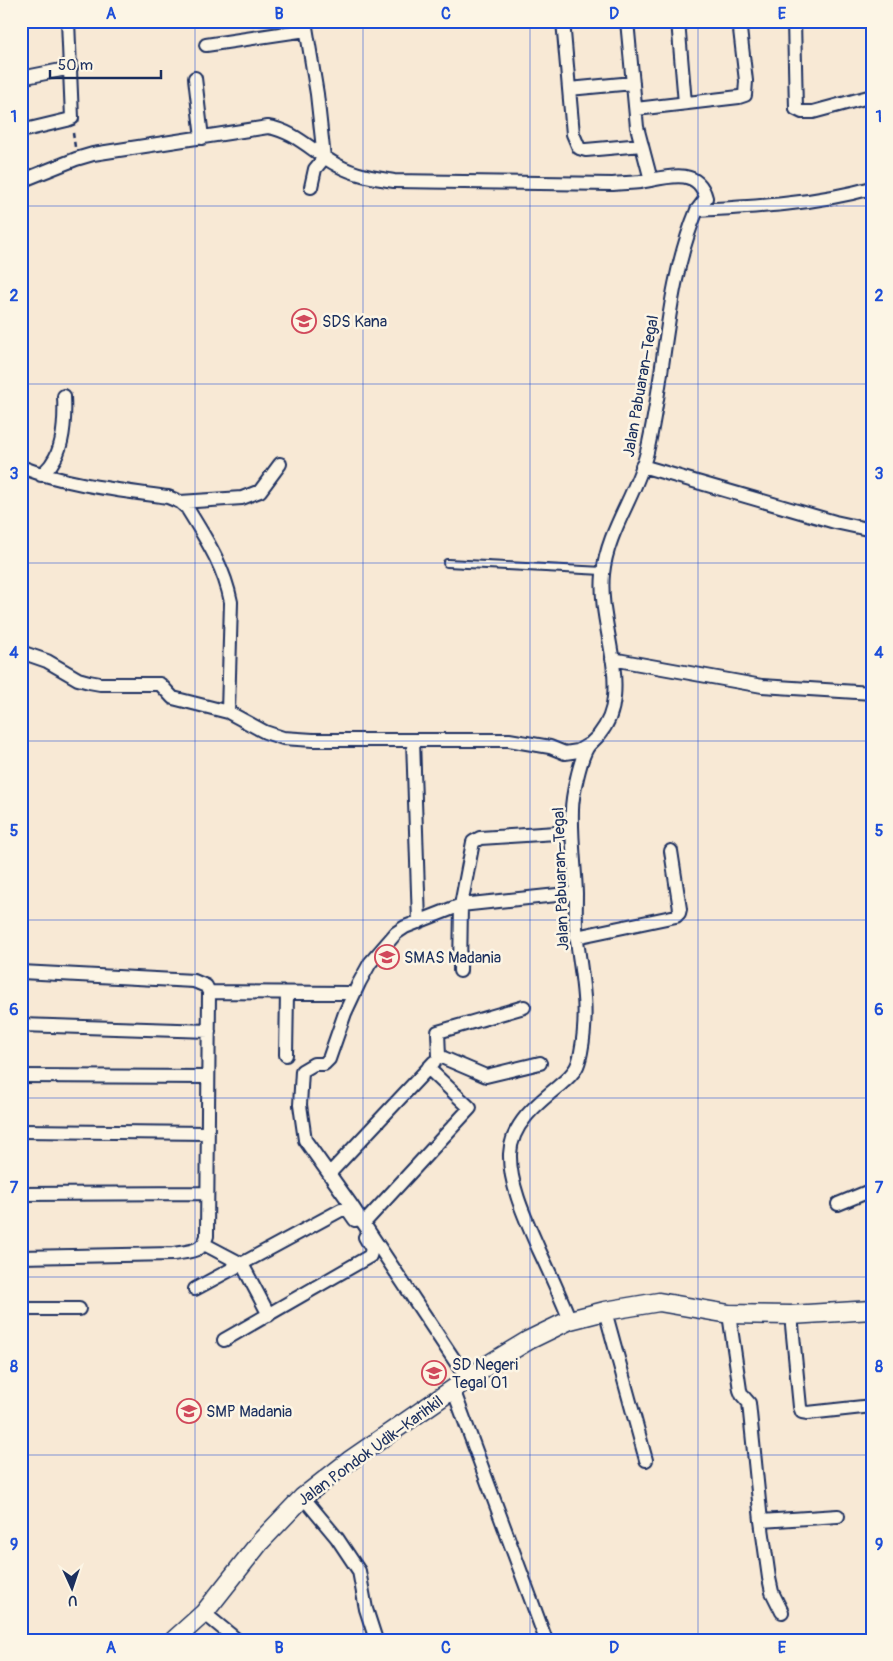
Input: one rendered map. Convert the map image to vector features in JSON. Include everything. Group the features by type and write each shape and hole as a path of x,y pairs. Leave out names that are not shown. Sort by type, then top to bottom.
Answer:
{"street":[{"path":"21,131 72,118 68,21"},
{"path":"563,21 573,134 580,148 586,150 642,144"},
{"path":"21,180 76,159 109,150 268,127 277,128 348,171 394,181 613,184 651,180 636,109 627,21"},
{"path":"678,21 685,103"},
{"path":"636,109 745,95 746,81 739,21"},
{"path":"794,21 796,109 802,112 813,112 872,96"},
{"path":"206,45 306,26 317,94 324,158 315,169 311,187"},
{"path":"21,78 71,68"},
{"path":"195,78 202,138"},
{"path":"569,89 633,83"},
{"name":"Jalan Pabuaran–Tegal","path":"570,1320 526,1219 512,1173 510,1155 516,1129 548,1095 572,1075 578,1066 585,1020 584,992 576,937 576,893 572,832 573,798 588,745 602,732 611,713 614,696 612,659 602,595 603,572 608,547 642,466 654,418 677,272 697,210 706,198 704,189 698,182 690,178 678,176 651,180"},
{"path":"697,210 776,205 849,194 872,188"},
{"path":"41,474 53,463 64,428 64,396"},
{"path":"180,502 242,498 260,491 280,464"},
{"path":"642,466 835,522 872,530"},
{"path":"21,467 41,474 102,488 168,497 180,502 187,508 222,568 228,584 231,602 228,712"},
{"path":"21,652 47,662 78,679 89,682 100,684 160,684 173,698 228,712 252,727 283,738 509,740 550,747 565,752 578,751 588,745"},
{"path":"612,659 762,686 872,693"},
{"path":"413,740 419,922"},
{"path":"460,971 461,905 473,842 480,838 572,832"},
{"path":"576,937 676,916 680,909 671,851"},
{"path":"467,1379 364,1223 305,1140 300,1105 302,1070 314,1064 324,1064 329,1059 345,1013 370,963 396,933 461,905 576,893"},
{"path":"21,972 194,981 206,986 209,992 207,1193 206,1236 204,1244 198,1249 174,1254 21,1257"},
{"path":"209,992 348,993"},
{"path":"286,1055 287,992"},
{"path":"329,1174 439,1056 438,1032 524,1007"},
{"path":"21,1025 209,1031"},
{"path":"439,1056 486,1076 540,1063"},
{"path":"364,1223 470,1108 428,1068"},
{"path":"21,1076 208,1077"},
{"path":"21,1131 208,1133"},
{"path":"838,1204 872,1190"},
{"path":"21,1194 207,1193"},
{"path":"195,1289 345,1209 350,1212 372,1249 370,1256 366,1259 224,1340"},
{"path":"204,1244 242,1264 269,1315"},
{"name":"Jalan Pondok Udik–Karihkil","path":"174,1640 204,1613 260,1542 303,1497 349,1461 467,1379 516,1348 570,1320 605,1311 659,1302 728,1314 791,1315 872,1310"},
{"path":"21,1309 79,1309"},
{"path":"605,1311 646,1460"},
{"path":"728,1314 740,1390 749,1403 761,1521 771,1585 782,1612"},
{"path":"791,1315 802,1412 808,1414 872,1406"},
{"path":"453,1389 546,1640"},
{"path":"303,1497 337,1538 359,1571 366,1609 376,1640"},
{"path":"761,1521 838,1516"},
{"path":"204,1613 237,1640"}],"lane":[{"path":"447,563 603,572"}],"path":[{"path":"72,118 76,159"}],"place":[{"name":"SDS Kana","path":"304,321"},
{"name":"SMAS Madania","path":"387,957"},
{"name":"SD Negeri Tegal 01","path":"434,1373"},
{"name":"SMP Madania","path":"189,1411"}]}
